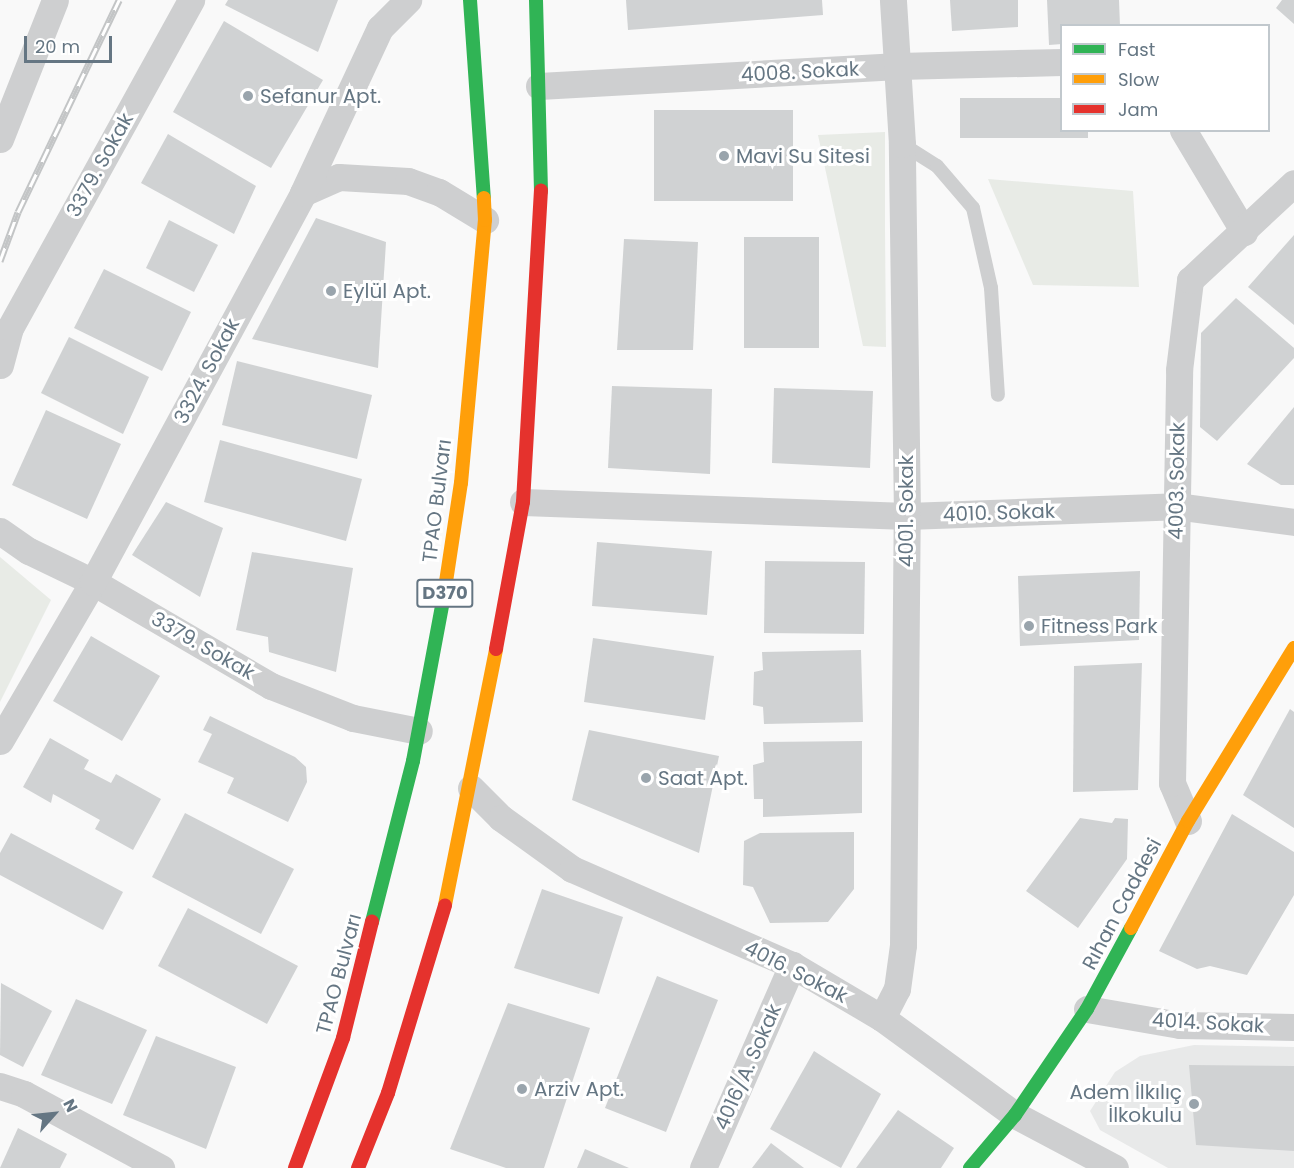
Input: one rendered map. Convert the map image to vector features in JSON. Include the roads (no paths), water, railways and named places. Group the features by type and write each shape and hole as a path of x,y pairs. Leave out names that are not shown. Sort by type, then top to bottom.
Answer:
{"main road":[{"name":"TPAO Bulvarı","path":"295,1168 343,1038 419,731 461,483 485,220 470,0"},
{"name":"D370","path":"358,1168 388,1093 436,943 471,788 523,502 542,226 536,0"},
{"name":"Rıhan Caddesi","path":"970,1168 1015,1114 1087,1009 1188,821 1294,648"}],"street":[{"path":"0,139 55,0"},
{"name":"3379. Sokak","path":"0,365 10,328 191,0"},
{"name":"3324. Sokak","path":"0,741 93,582 303,193 380,28 408,0"},
{"name":"4001. Sokak","path":"882,1018 897,989 903,945 907,516 902,144 893,0"},
{"name":"4008. Sokak","path":"539,86 898,66 1060,62"},
{"path":"1184,132 1244,232"},
{"path":"303,193 339,177 408,181 439,192 485,220"},
{"name":"4003. Sokak","path":"1188,821 1172,783 1179,370 1190,280 1294,183"},
{"name":"4010. Sokak","path":"523,502 907,516 1176,506 1294,522"},
{"name":"3379. Sokak","path":"0,531 29,551 93,582 271,686 353,718 419,731"},
{"name":"4016. Sokak","path":"471,788 501,818 572,869 792,965 882,1018 1015,1114 1115,1168"},
{"name":"4016/A. Sokak","path":"703,1168 792,965"},
{"name":"4014. Sokak","path":"1087,1009 1180,1025 1294,1027"},
{"path":"0,1086 24,1094 161,1168"}],"lane":[{"path":"902,144 937,166 973,208 991,288 998,395"}],"railway":[{"path":"0,261 18,212 119,0"}],"place":[{"name":"Sefanur Apt.","path":"248,96"},
{"name":"Mavi Su Sitesi","path":"724,156"},
{"name":"Eylül Apt.","path":"331,291"},
{"name":"Fitness Park","path":"1029,626"},
{"name":"Saat Apt.","path":"646,778"},
{"name":"Arziv Apt.","path":"522,1089"},
{"name":"Adem İlkılıç İlkokulu","path":"1194,1104"}]}
